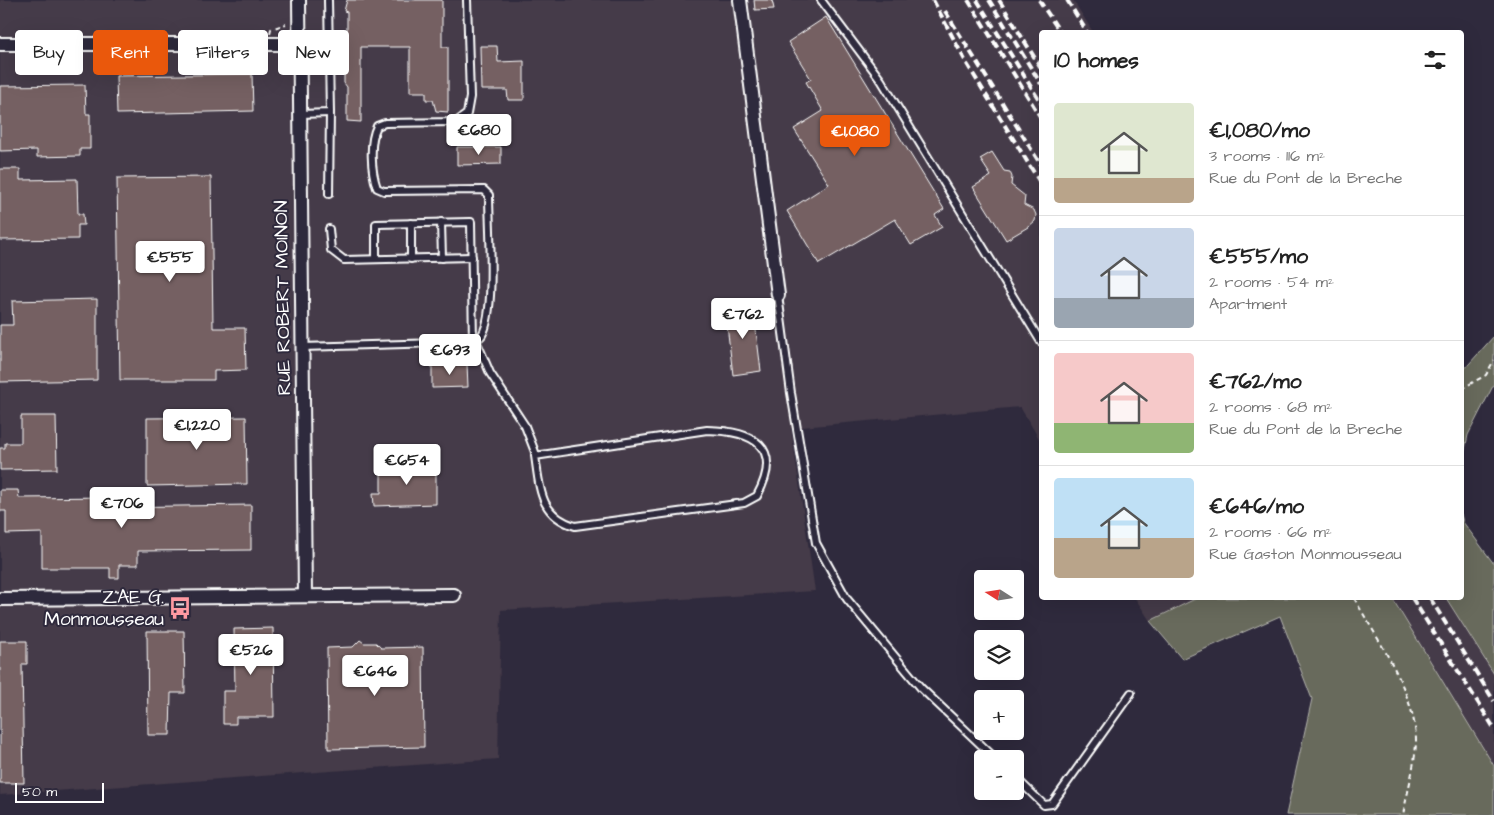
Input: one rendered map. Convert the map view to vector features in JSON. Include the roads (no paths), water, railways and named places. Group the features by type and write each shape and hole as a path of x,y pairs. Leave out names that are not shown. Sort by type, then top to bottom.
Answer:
{"street":[{"name":"RUE ROBERT MOINON","path":"299,0 300,30"},
{"path":"740,0 778,295"},
{"path":"0,44 278,44"},
{"name":"RUE ROBERT MOINON","path":"300,75 305,596"},
{"path":"0,599 454,595"}],"lane":[{"path":"328,0 329,194"},
{"path":"302,347 474,341 481,336 486,324 489,302 489,195 484,190 384,192 377,188 373,177 374,133 377,126 385,123 456,122 467,114 470,97 467,0"},
{"path":"821,0 881,80 1039,339"},
{"path":"300,114 330,113"},
{"path":"441,222 442,258"},
{"path":"376,260 376,224 471,222 474,341 490,373 525,426 535,456 545,506 564,522 575,526 744,503 757,496 769,470 761,446 742,433 730,430 707,430 535,456"},
{"path":"411,223 411,259"},
{"path":"330,229 329,244 336,256 344,260 472,258"},
{"path":"778,295 791,393 816,543 848,598 921,688 986,750"},
{"path":"1024,785 1044,804 1052,804 1131,693"}],"railway":[{"path":"933,0 967,64 1039,181"},
{"path":"968,0 1039,115"},
{"path":"977,0 1039,100"},
{"path":"989,0 1039,81"},
{"path":"999,0 1039,65"},
{"path":"1039,0 1059,30"},
{"path":"1067,0 1086,30"},
{"path":"945,11 1039,162"},
{"path":"1413,600 1494,728"},
{"path":"1431,600 1494,701"}],"place":[{"name":"ZAE G. Monmousseau","path":"180,608"}]}
